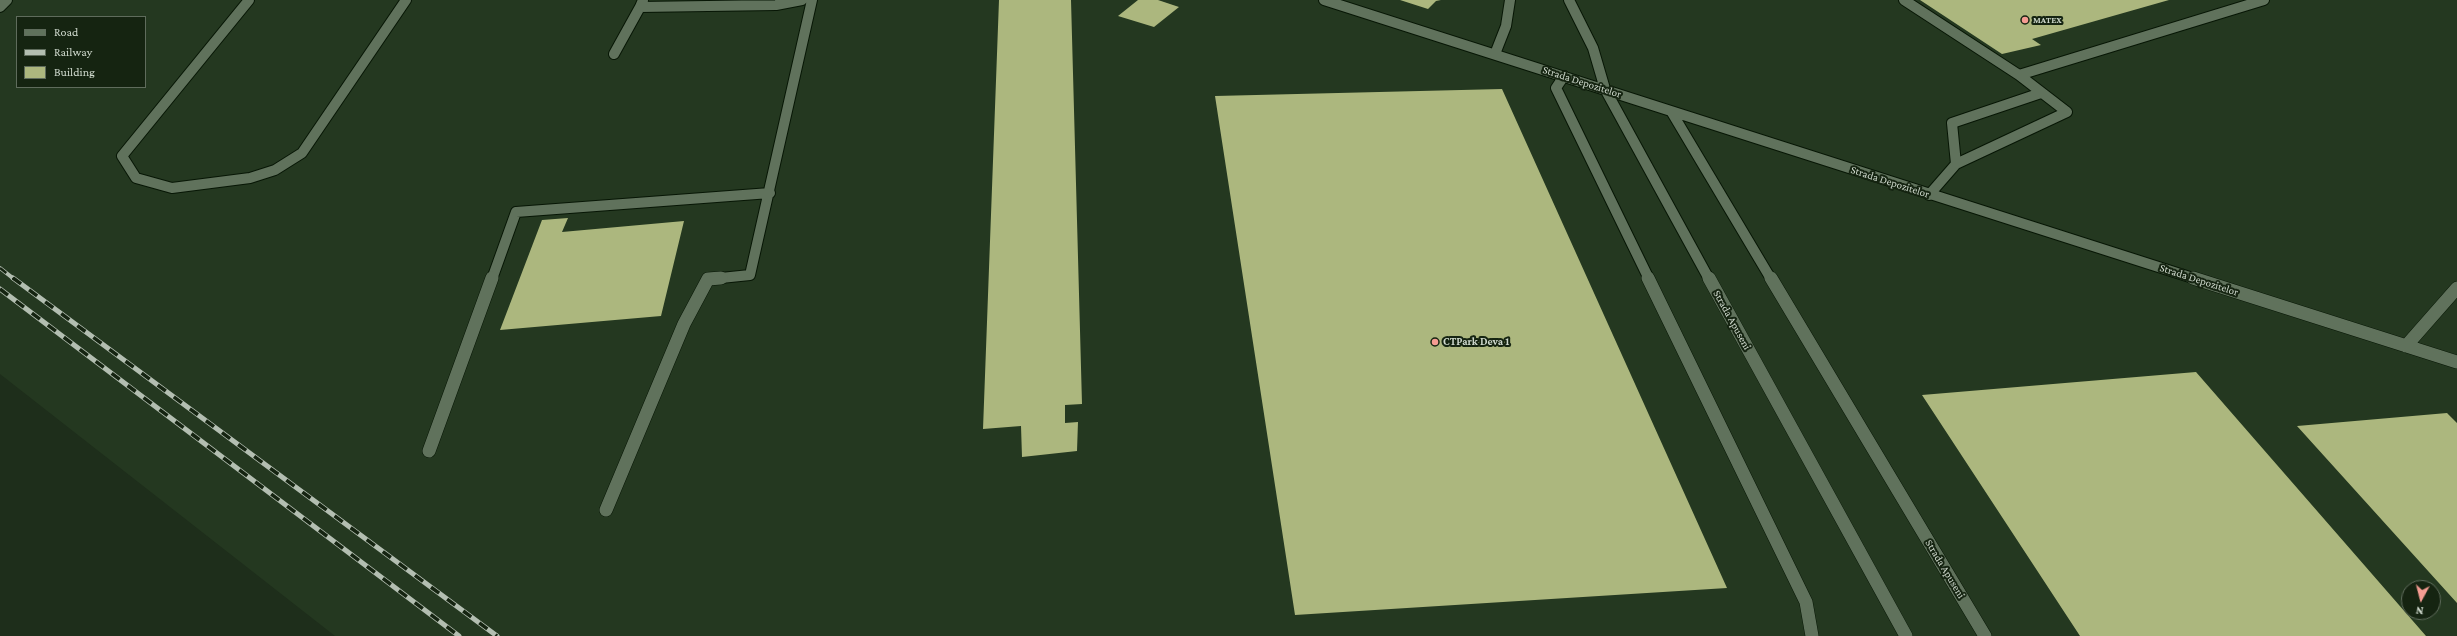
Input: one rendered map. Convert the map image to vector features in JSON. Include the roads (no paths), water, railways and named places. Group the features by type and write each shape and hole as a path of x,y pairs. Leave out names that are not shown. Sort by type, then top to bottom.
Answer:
{"street":[{"path":"0,7 7,0"},
{"path":"249,0 122,156 136,178 172,188 250,178 275,170 302,153 406,0"},
{"path":"614,54 641,4 776,5 802,0"},
{"path":"606,510 684,324 708,279 750,275 770,193 812,0"},
{"name":"Strada Depozitelor","path":"1324,0 2457,362"},
{"path":"1495,54 1506,26 1510,0"},
{"name":"Strada Apuseni","path":"1570,0 1592,48 1605,89 1906,636"},
{"path":"1904,0 2020,75 2041,93 2065,110 2066,114 1956,164 1929,194"},
{"path":"2020,75 2264,0"},
{"path":"1564,76 1556,88 1806,602 1812,636"},
{"path":"1956,164 1951,128 1952,123 2041,93"},
{"name":"Strada Apuseni","path":"1671,111 1985,636"},
{"path":"429,451 516,212 770,193"},
{"path":"2406,346 2457,288"}],"railway":[{"path":"0,268 14,279"},
{"path":"13,278 497,636"},
{"path":"0,289 459,636"}],"place":[{"name":"MATEX","path":"2025,20"},
{"name":"CTPark Deva 1","path":"1435,342"}]}
